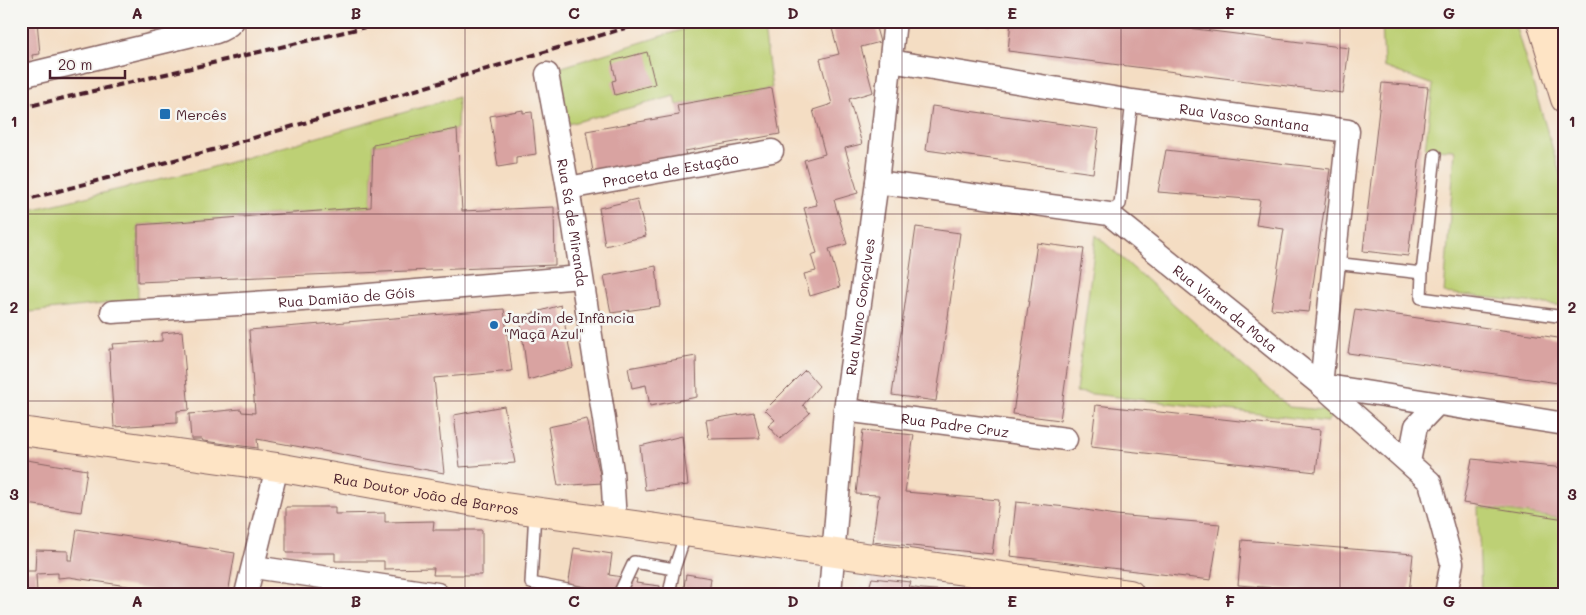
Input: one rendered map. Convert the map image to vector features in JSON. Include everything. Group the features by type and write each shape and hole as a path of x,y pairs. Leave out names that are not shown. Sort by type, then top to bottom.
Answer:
{"street":[{"path":"21,76 192,35 218,32 226,28 233,21"},
{"name":"Rua Nuno Gonçalves","path":"830,594 845,410 877,182 895,21"},
{"path":"1541,21 1565,99"},
{"name":"Rua Vasco Santana","path":"890,61 1132,102 1348,131 1321,385"},
{"name":"Rua Sá de Miranda","path":"547,74 568,188 612,470 615,522"},
{"name":"Praceta de Estação","path":"568,188 772,151"},
{"path":"877,182 1109,214"},
{"name":"Rua Viana da Mota","path":"1109,214 1321,385 1430,482 1452,563 1446,594"},
{"name":"Rua Damião de Góis","path":"112,312 362,296 581,277"},
{"path":"1321,385 1565,424"},
{"path":"1408,462 1416,426 1437,404"},
{"name":"Rua Padre Cruz","path":"845,410 1066,439"},
{"name":"Rua Doutor João de Barros","path":"21,431 277,467 535,511 1130,594"},
{"path":"246,594 277,467"},
{"path":"254,567 437,594"}],"lane":[{"path":"1109,214 1120,204 1132,102"},
{"path":"1435,155 1421,298 1565,317"},
{"path":"1334,263 1422,273"},
{"path":"535,511 531,583 588,594"},
{"path":"669,594 674,569 686,533"},
{"path":"619,594 634,562 674,569"}],"green space":[{"path":"710,21 763,21 772,88 677,105 675,96 568,124 559,68"},
{"path":"1382,21 1514,21 1565,190 1565,306 1444,293 1455,150 1425,149 1433,85 1384,67"},
{"path":"458,97 457,129 373,145 371,207 138,225 138,300 21,313 21,212 206,169"},
{"path":"1096,235 1289,407 1335,411 1327,422 1076,392"},
{"path":"1478,507 1565,519 1565,594 1481,594"}],"building":[{"path":"21,21 37,21 40,54 32,55 33,64 21,65"},
{"path":"830,21 874,21 880,42 861,47 873,92 849,99 862,144 845,148 858,193 834,200 847,244 829,249 840,287 810,296 804,274 816,271 811,255 817,253 804,208 817,205 804,160 825,154 813,110 832,104 820,59 839,54"},
{"path":"966,21 992,21 991,26"},
{"path":"1011,21 1131,21 1349,48 1343,93 1008,51"},
{"path":"647,52 655,84 615,95 612,81 616,80 612,61"},
{"path":"1382,83 1428,87 1408,256 1363,251"},
{"path":"772,88 780,134 685,151 687,161 594,177 586,131 679,115 677,105"},
{"path":"932,106 1099,129 1093,173 926,150"},
{"path":"523,110 523,113 532,112 536,154 516,157 516,164 498,167 490,116"},
{"path":"457,129 462,211 554,207 555,265 138,282 138,225 371,207 373,145"},
{"path":"1166,150 1330,169 1309,312 1271,309 1284,229 1256,225 1260,200 1158,192"},
{"path":"637,199 646,236 605,246 599,208"},
{"path":"916,227 960,233 936,401 892,395"},
{"path":"1037,243 1084,249 1060,420 1013,414"},
{"path":"656,266 660,306 611,313 604,276"},
{"path":"561,305 573,367 528,380 520,317"},
{"path":"504,309 512,371 434,378 444,473 257,439 258,448 191,439 189,414 241,409 242,412 255,413 249,330"},
{"path":"1355,309 1565,339 1565,384 1348,353"},
{"path":"182,331 189,410 177,411 177,423 114,427 109,349 113,349 112,344 162,341 162,333"},
{"path":"696,356 697,397 650,406 646,385 632,388 628,368"},
{"path":"805,370 819,386 803,405 810,413 780,439 768,426 775,420 765,410"},
{"path":"1096,405 1321,430 1316,472 1091,447"},
{"path":"504,406 515,463 460,467 454,415"},
{"path":"754,412 760,438 709,439 706,420"},
{"path":"587,419 602,483 558,486 548,427"},
{"path":"863,430 914,435 905,492 999,500 992,554 872,542 879,495 856,494"},
{"path":"682,436 688,485 645,490 640,446"},
{"path":"21,459 87,470 81,512 21,503"},
{"path":"1472,459 1565,468 1565,519 1463,503"},
{"path":"1016,502 1067,507 1116,515 1220,524 1211,580 1010,556"},
{"path":"286,507 335,507 335,514 385,513 385,522 434,521 433,530 482,530 482,575 433,575 434,568 384,569 384,561 335,561 335,553 286,553"},
{"path":"77,529 235,553 228,594 178,594 69,577 58,578 58,573 36,574 37,594 21,594 21,567 26,566 26,571 35,571 36,550 68,551 68,560 72,560"},
{"path":"1242,540 1413,554 1409,594 1347,594 1238,585"},
{"path":"574,548 612,554 609,575 637,579 636,583 660,586 659,594 567,594"},
{"path":"686,574 711,578 709,594 683,594"},
{"path":"872,578 911,582 909,587 921,589 992,594 857,594 861,586 869,588"}],"railway":[{"path":"21,108 391,21"},
{"path":"21,201 216,149 649,21"}],"place":[{"name":"Mercês","path":"165,114"},
{"name":"Jardim de Infância \"Maçã Azul\"","path":"494,325"}]}
